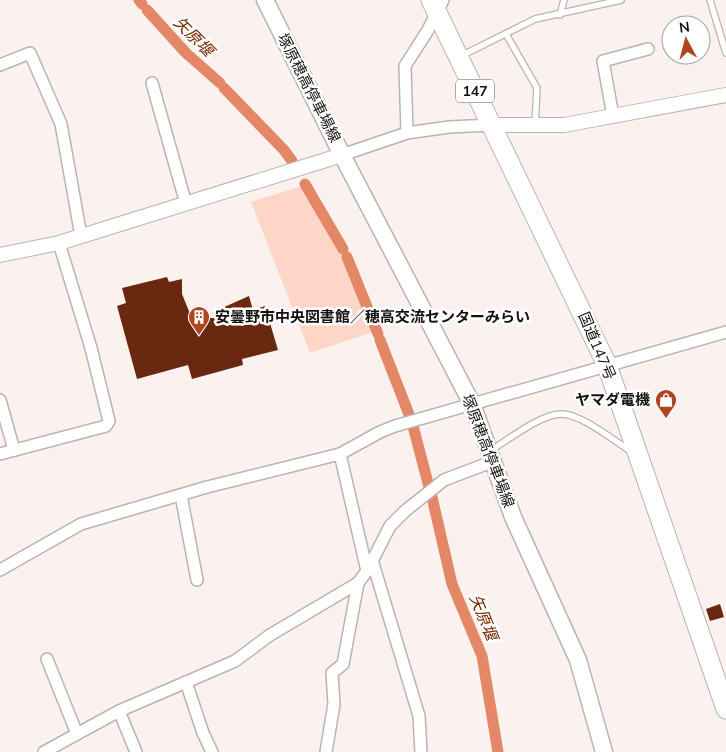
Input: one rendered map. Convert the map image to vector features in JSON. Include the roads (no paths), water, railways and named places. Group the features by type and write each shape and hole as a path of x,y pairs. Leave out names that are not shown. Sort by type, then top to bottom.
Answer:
{"highway":[{"name":"国道147号","path":"437,4 459,57 607,365 726,709"}],"main road":[{"name":"塚原穂高停車場線","path":"265,0 342,155 472,404 513,517 578,660 604,752"}],"street":[{"path":"407,133 406,66 428,30 437,4"},
{"path":"613,116 603,61 648,49"},
{"path":"0,65 30,53 60,124 81,236"},
{"path":"152,83 186,204"},
{"path":"0,254 59,243 407,133 448,127 564,125 726,95"},
{"path":"0,454 106,426 109,421 92,348 59,243"},
{"path":"0,570 81,524 180,495 340,454 380,432 726,332"},
{"path":"0,400 14,450"},
{"path":"340,454 366,571"},
{"path":"326,752 334,704 332,673 343,664 358,583 390,526 444,480 492,456"},
{"path":"180,495 197,580"},
{"path":"372,560 420,716 421,752"},
{"path":"44,752 119,710 235,661 270,635 358,583"},
{"path":"48,659 77,734"},
{"path":"186,682 203,733 212,752"},
{"path":"119,710 136,752"}],"lane":[{"path":"560,15 564,0"},
{"path":"459,57 535,20 621,0"},
{"path":"710,0 726,53"},
{"path":"506,34 537,88 535,125"},
{"path":"492,456 541,421 560,414 577,417 640,457"}],"waterway":[{"name":"矢原堰","path":"139,0 142,4"},
{"name":"矢原堰","path":"147,10 186,53 220,83"},
{"name":"矢原堰","path":"224,88 284,150 292,161"},
{"name":"矢原堰","path":"305,184 343,249"},
{"name":"矢原堰","path":"347,257 378,334"},
{"name":"矢原堰","path":"380,340 410,417"},
{"name":"矢原堰","path":"413,426 429,487"},
{"name":"矢原堰","path":"432,497 452,584 482,656 498,752"}],"place":[{"name":"安曇野市中央図書館／穂高交流センターみらい","path":"199,336"},
{"name":"ヤマダ電機","path":"666,419"}]}
